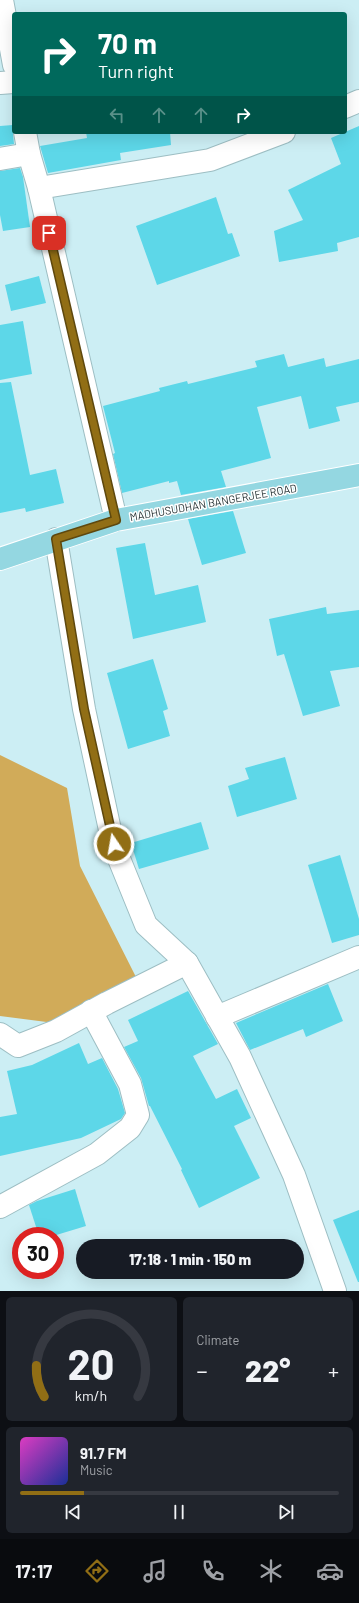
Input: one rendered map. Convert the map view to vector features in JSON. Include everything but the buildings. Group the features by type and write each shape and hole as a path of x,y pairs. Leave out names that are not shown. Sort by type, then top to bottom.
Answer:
{"main road":[{"name":"MADHUSUDHAN BANGERJEE ROAD","path":"0,558 116,520 359,475"}],"street":[{"path":"2,0 12,54"},
{"path":"0,83 12,82"},
{"path":"347,106 359,101"},
{"path":"25,134 28,154 39,188 116,520"},
{"path":"39,188 210,160 279,134"},
{"path":"0,159 28,154"},
{"path":"56,539 84,709 114,844 146,925 187,963 240,1057 294,1175 335,1291"},
{"path":"217,1017 359,957"},
{"path":"0,1034 18,1046 56,1030 187,963"},
{"path":"0,1208 97,1154 130,1128 138,1115 130,1084 92,1011"}],"shaded area":[{"path":"0,755 67,788 80,866 140,985 70,1025 0,1016"}],"route":[{"path":"49,233 116,520 56,539 84,709 114,844"}]}
